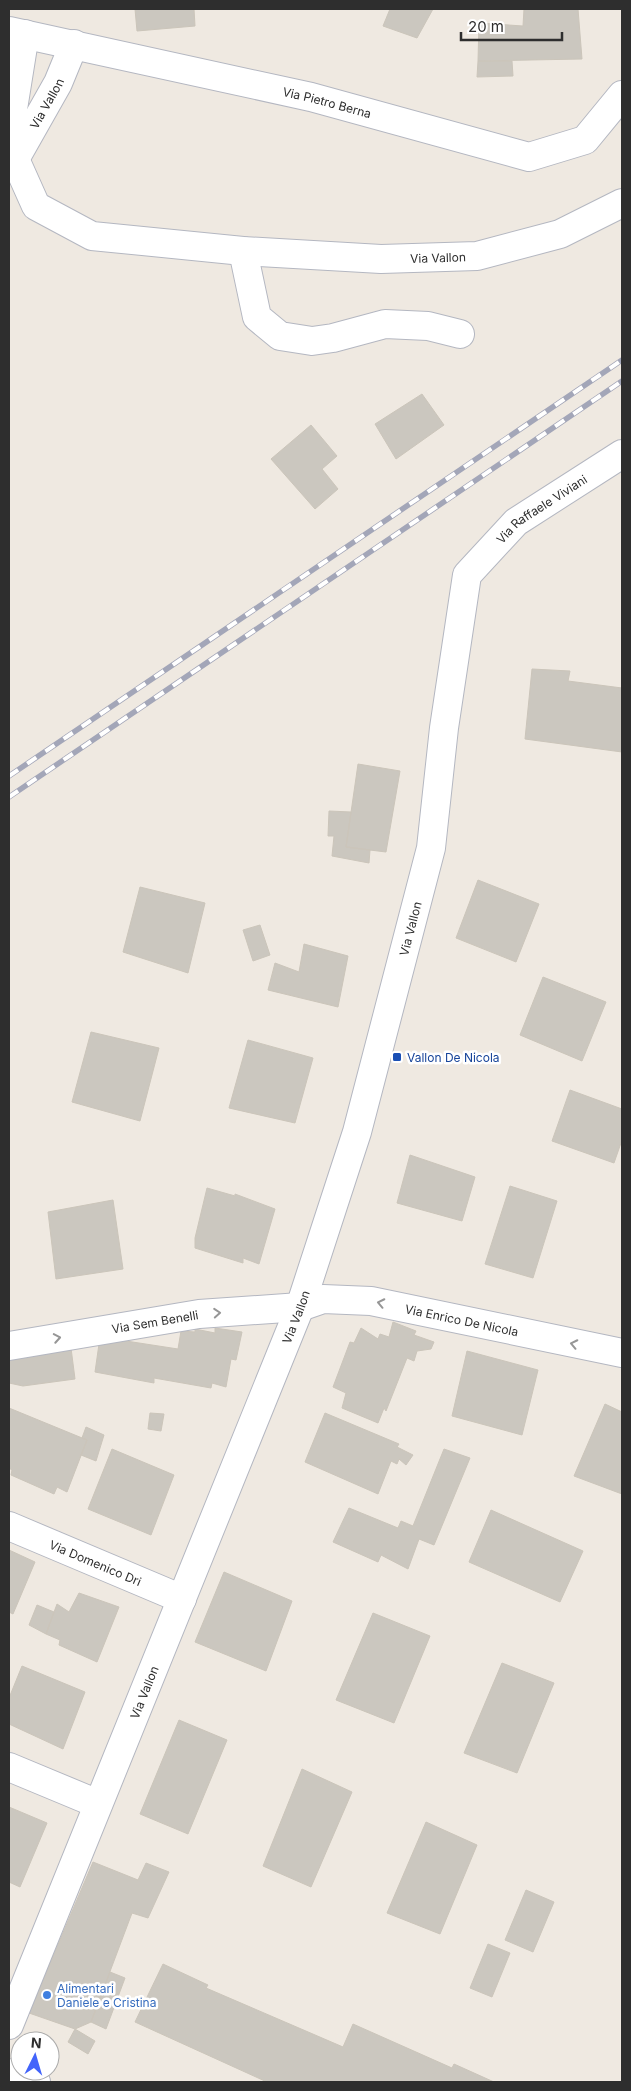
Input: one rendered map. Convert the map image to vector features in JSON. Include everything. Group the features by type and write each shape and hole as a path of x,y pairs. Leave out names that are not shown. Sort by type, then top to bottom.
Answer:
{"street":[{"name":"Via Pietro Berna","path":"17,32 311,97 529,157 585,140 622,95"},
{"name":"Via Vallon","path":"17,32 13,109 15,159 36,206 92,236 244,251 381,259 477,256 560,234 622,204"},
{"name":"Via Vallon","path":"15,159 58,83 74,44"},
{"path":"244,251 257,317 280,336 312,341 333,338 385,324 428,326 460,334"},
{"name":"Via Raffaele Viviani","path":"467,575 516,522 622,454"},
{"name":"Via Vallon","path":"9,2023 300,1307 357,1132 431,848 444,728 467,575"},
{"name":"Via Enrico De Nicola","path":"300,1307 322,1299 371,1301 622,1353"},
{"name":"Via Sem Benelli","path":"9,1346 199,1314 300,1307"},
{"name":"Via Domenico Dri","path":"9,1526 182,1599"},
{"path":"9,1767 98,1804"},
{"path":"9,2073 36,2082"}],"building":[{"path":"135,9 194,9 195,26 137,31"},
{"path":"390,9 433,9 417,38 383,26"},
{"path":"524,9 578,9 582,59 478,61 479,23 523,26"},
{"path":"478,61 512,61 513,76 477,77"},
{"path":"422,394 444,425 396,459 375,424"},
{"path":"311,425 337,456 322,469 338,489 315,509 271,459"},
{"path":"532,669 570,671 568,681 622,688 622,752 525,739"},
{"path":"358,764 400,771 386,852 346,847"},
{"path":"329,811 351,812 346,847 370,850 369,863 332,856 334,836 328,836"},
{"path":"478,880 539,904 516,962 456,938"},
{"path":"140,887 205,903 188,973 123,952"},
{"path":"260,925 270,955 253,961 243,930"},
{"path":"304,944 348,956 338,1007 268,990 275,963 299,972"},
{"path":"543,977 606,1002 582,1061 520,1035"},
{"path":"91,1032 159,1048 140,1121 72,1102"},
{"path":"248,1040 313,1058 295,1123 229,1108"},
{"path":"570,1090 622,1109 622,1140 614,1163 552,1141"},
{"path":"410,1155 475,1177 462,1221 397,1203"},
{"path":"510,1186 557,1201 533,1278 485,1264"},
{"path":"207,1188 235,1196 235,1194 275,1209 259,1264 243,1258 243,1263 195,1248 195,1238"},
{"path":"113,1200 123,1269 56,1279 48,1212"},
{"path":"393,1322 416,1331 414,1335 434,1342 431,1349 417,1351 414,1361 407,1358 386,1411 384,1408 378,1423 342,1408 346,1393 333,1387 350,1342 354,1343 361,1328 378,1339 380,1334 389,1337"},
{"path":"215,1328 242,1332 236,1360 231,1359 226,1387 212,1383 211,1388 154,1378 154,1383 95,1372 100,1337 178,1349 181,1331 195,1332 195,1329 215,1333"},
{"path":"71,1348 75,1379 23,1386 9,1383 9,1359"},
{"path":"467,1351 538,1370 522,1435 452,1416"},
{"path":"605,1404 622,1412 622,1494 574,1476"},
{"path":"9,1408 87,1440 67,1492 57,1487 54,1494 11,1475 12,1470 9,1468"},
{"path":"150,1413 164,1414 161,1431 148,1429"},
{"path":"325,1413 399,1444 397,1447 413,1455 406,1465 399,1459 397,1464 391,1461 378,1494 305,1462"},
{"path":"86,1427 104,1435 96,1461 81,1455 87,1440 82,1438"},
{"path":"112,1449 174,1475 151,1535 88,1509"},
{"path":"444,1449 470,1458 434,1545 419,1539 408,1569 381,1555 378,1562 333,1542 349,1508 398,1528 401,1521 413,1526"},
{"path":"491,1510 583,1551 560,1602 469,1562"},
{"path":"9,1550 35,1562 13,1614 9,1612"},
{"path":"224,1572 292,1601 266,1671 195,1642"},
{"path":"79,1593 119,1607 97,1662 59,1645 60,1640 46,1634 57,1604 69,1612"},
{"path":"37,1605 54,1612 46,1634 29,1625"},
{"path":"373,1613 430,1636 394,1723 336,1700"},
{"path":"502,1663 554,1683 517,1773 464,1753"},
{"path":"22,1666 85,1692 63,1749 9,1724 9,1698"},
{"path":"179,1720 227,1740 188,1834 140,1814"},
{"path":"302,1769 352,1792 311,1887 263,1866"},
{"path":"9,1807 47,1823 20,1887 9,1882"},
{"path":"426,1822 477,1845 440,1934 387,1913"},
{"path":"93,1862 138,1880 146,1863 169,1872 148,1918 132,1913 91,2022 75,2029 29,2013"},
{"path":"526,1890 554,1902 533,1952 505,1940"},
{"path":"488,1944 510,1953 492,1997 470,1988"},
{"path":"163,1964 208,1985 206,1988 343,2047 353,2024 452,2068 454,2064 494,2082 267,2082 135,2022"},
{"path":"110,1972 125,1978 106,2029 91,2022"},
{"path":"75,2029 95,2041 88,2054 68,2042"}],"railway":[{"path":"9,776 622,360"},
{"path":"9,797 622,381"}],"place":[{"name":"Vallon De Nicola","path":"397,1057"},
{"name":"Alimentari Daniele e Cristina","path":"47,1995"}]}
